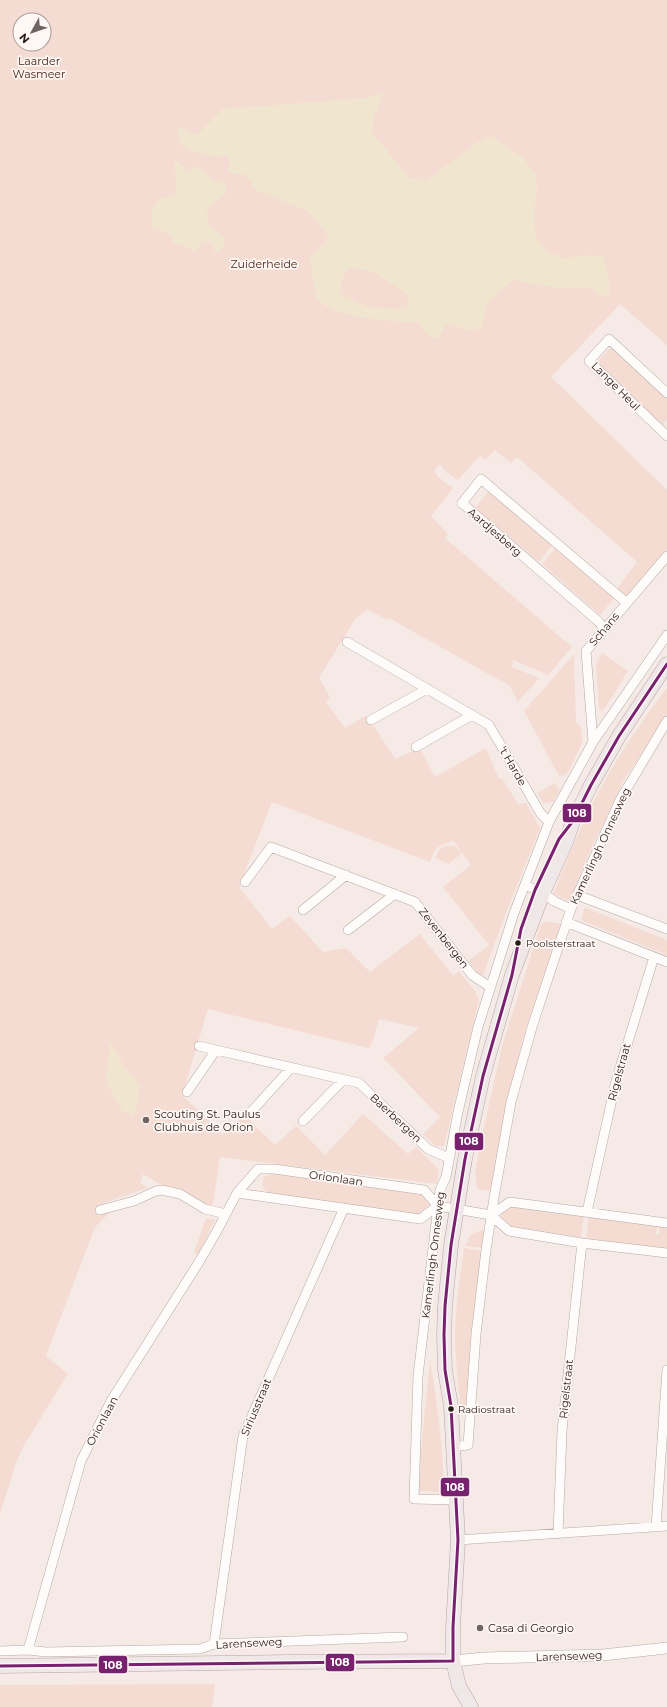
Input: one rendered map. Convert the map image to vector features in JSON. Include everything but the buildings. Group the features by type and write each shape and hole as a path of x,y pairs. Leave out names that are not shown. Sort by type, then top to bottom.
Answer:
{"main road":[{"name":"Kamerlingh Onnesweg","path":"471,1707 459,1686 453,1661 453,1627 458,1540 451,1406 445,1370 444,1336 445,1306 465,1159 483,1076 512,975 521,929 535,889 559,839 573,821 591,785 619,736 667,664"},
{"name":"Larenseweg","path":"0,1666 453,1661"}],"street":[{"name":"Lange Heul","path":"667,394 609,339 589,361 667,436"},
{"name":"Aardjesberg","path":"604,629 599,622 462,503 481,479 627,604"},
{"name":"Schans","path":"593,742 586,651 667,556"},
{"name":"Kamerlingh Onnesweg","path":"456,1500 414,1498 418,1376 438,1206 440,1190 446,1177 467,1073 490,987 514,913 535,889 549,822 593,742 667,635"},
{"name":"'t Harde","path":"347,642 489,725 541,814 549,822"},
{"path":"371,720 427,690"},
{"path":"416,747 472,715"},
{"name":"Kamerlingh Onnesweg","path":"453,1447 468,1445 476,1334 491,1214 511,1102 533,1024 566,922 577,895 620,800 667,721"},
{"name":"Zevenbergen","path":"245,882 271,847 415,902 472,975 490,987"},
{"path":"303,910 346,875"},
{"name":"Kamerlingh Onnesweg","path":"535,889 554,901 571,909"},
{"path":"348,930 395,894"},
{"path":"577,895 666,927"},
{"path":"566,922 667,962"},
{"name":"Rigelstraat","path":"587,1212 616,1081 654,957"},
{"name":"Baerbergen","path":"199,1046 359,1083 428,1149 449,1158"},
{"path":"187,1092 216,1050"},
{"path":"250,1113 292,1068"},
{"path":"303,1121 343,1080"},
{"name":"Orionlaan","path":"28,1650 81,1461 111,1401 199,1262 236,1193 258,1170 274,1169 424,1190 438,1206"},
{"path":"100,1210 134,1201 156,1191 162,1190 180,1194 205,1209 226,1214"},
{"path":"236,1193 420,1219 438,1206 491,1214 509,1231 582,1243 667,1253"},
{"path":"491,1214 510,1202 667,1223"},
{"name":"Siriusstraat","path":"214,1644 243,1436 344,1208"},
{"name":"Rigelstraat","path":"558,1534 562,1431 582,1243"},
{"path":"656,1527 667,1370"},
{"path":"458,1540 667,1526"},
{"name":"Larenseweg","path":"0,1651 28,1650 46,1652 200,1650 214,1644 403,1637"},
{"name":"Larenseweg","path":"453,1661 604,1655 667,1648"}],"green space":[{"name":"Zuiderheide","path":"0,0 667,0 667,345 620,304 551,377 667,490 667,550 626,597 616,590 637,562 517,457 511,463 495,450 486,460 480,456 458,480 444,470 440,464 434,471 438,477 453,488 431,516 448,534 445,538 572,647 548,675 513,660 512,667 539,678 518,702 510,686 389,618 387,620 367,609 355,619 319,678 330,697 326,702 345,728 365,716 368,717 395,759 420,748 435,777 486,748 499,779 502,778 518,804 526,803 540,828 483,975 478,973 468,961 489,945 443,887 471,865 454,841 438,847 430,862 272,802 239,887 272,929 290,916 323,952 346,948 370,972 420,934 453,976 459,971 475,991 479,1000 444,1146 435,1146 423,1134 440,1117 383,1058 419,1028 379,1019 371,1046 368,1048 208,1009 182,1096 204,1115 222,1135 244,1115 275,1145 296,1126 325,1155 363,1114 408,1154 416,1147 439,1170 437,1184 220,1157 213,1204 206,1207 182,1192 160,1184 143,1174 140,1183 148,1188 103,1203 100,1214 110,1212 95,1227 46,1356 68,1374 24,1445 16,1463 0,1514"},
{"path":"612,346 667,398 667,420 662,425 596,363"},
{"path":"489,490 553,544 539,562 475,508"},
{"path":"556,547 615,597 600,615 542,564"},
{"path":"602,653 628,671 603,711 599,709 596,665"},
{"path":"574,654 576,722 581,727 582,743 569,771 565,775 559,776 524,711"},
{"path":"667,688 667,716 625,778 590,851 569,901 553,894 587,814 597,795 619,757"},
{"path":"555,783 560,790 553,802 543,803 537,793"},
{"path":"445,846 455,846 462,853 449,864 435,858 439,850"},
{"path":"586,908 667,940 667,955 581,920 584,909"},
{"path":"546,921 561,924 525,1031 513,1080 491,1191 477,1189 475,1172 502,1046 541,924"},
{"path":"273,1173 422,1193 430,1203 427,1211 419,1215 271,1194 264,1189 263,1183 264,1177"},
{"path":"510,1206 584,1216 581,1237 510,1227 502,1219 502,1215"},
{"path":"589,1216 658,1226 655,1234 659,1235 659,1226 667,1227 667,1249 586,1238"},
{"path":"206,1218 215,1220 198,1255 194,1253"},
{"path":"485,1230 483,1248 465,1246 471,1234"},
{"path":"464,1248 482,1251 467,1409 461,1410 456,1361 455,1331 457,1300"},
{"path":"430,1359 439,1424 444,1489 438,1495 438,1492 421,1491 420,1493 417,1491"},
{"path":"215,1684 212,1707 0,1707 0,1685"}],"sand":[{"path":"384,93 374,116 372,133 410,178 427,180 478,142 491,136 521,156 536,174 537,193 533,217 537,239 547,252 565,258 590,255 602,256 607,269 610,292 602,298 590,287 557,288 513,280 490,301 484,312 482,328 469,330 447,323 438,339 429,337 417,322 379,320 348,315 324,305 317,297 310,260 329,236 307,210 257,191 246,175 229,173 229,156 202,155 182,146 177,133 178,127 197,135 223,109 367,98","holes":["353,268 370,271 379,275 408,295 409,304 406,307 396,309 368,307 341,294 341,285 347,270"]},
{"path":"175,160 189,172 196,166 205,172 215,182 224,180 227,193 212,204 206,214 210,226 225,238 224,247 216,253 210,242 201,243 196,252 182,244 174,243 168,233 152,227 151,213 158,200 176,194"},
{"path":"110,1041 125,1068 140,1085 134,1117 122,1111 106,1081"}],"transit line":[{"name":"108","path":"453,1661 453,1627 458,1540 451,1406 445,1370 444,1335 445,1306 451,1245 465,1159 483,1076 512,975 521,929 535,890 559,839 573,821 591,785 619,736 667,664"},
{"name":"108","path":"0,1666 453,1661"}],"place":[{"name":"Poolsterstraat","path":"518,943"},
{"name":"Scouting St. Paulus Clubhuis de Orion","path":"146,1120"},
{"name":"Radiostraat","path":"451,1409"},
{"name":"Casa di Georgio","path":"480,1628"}],"park label":[{"name":"Laarder Wasmeer","path":"39,67"}]}
